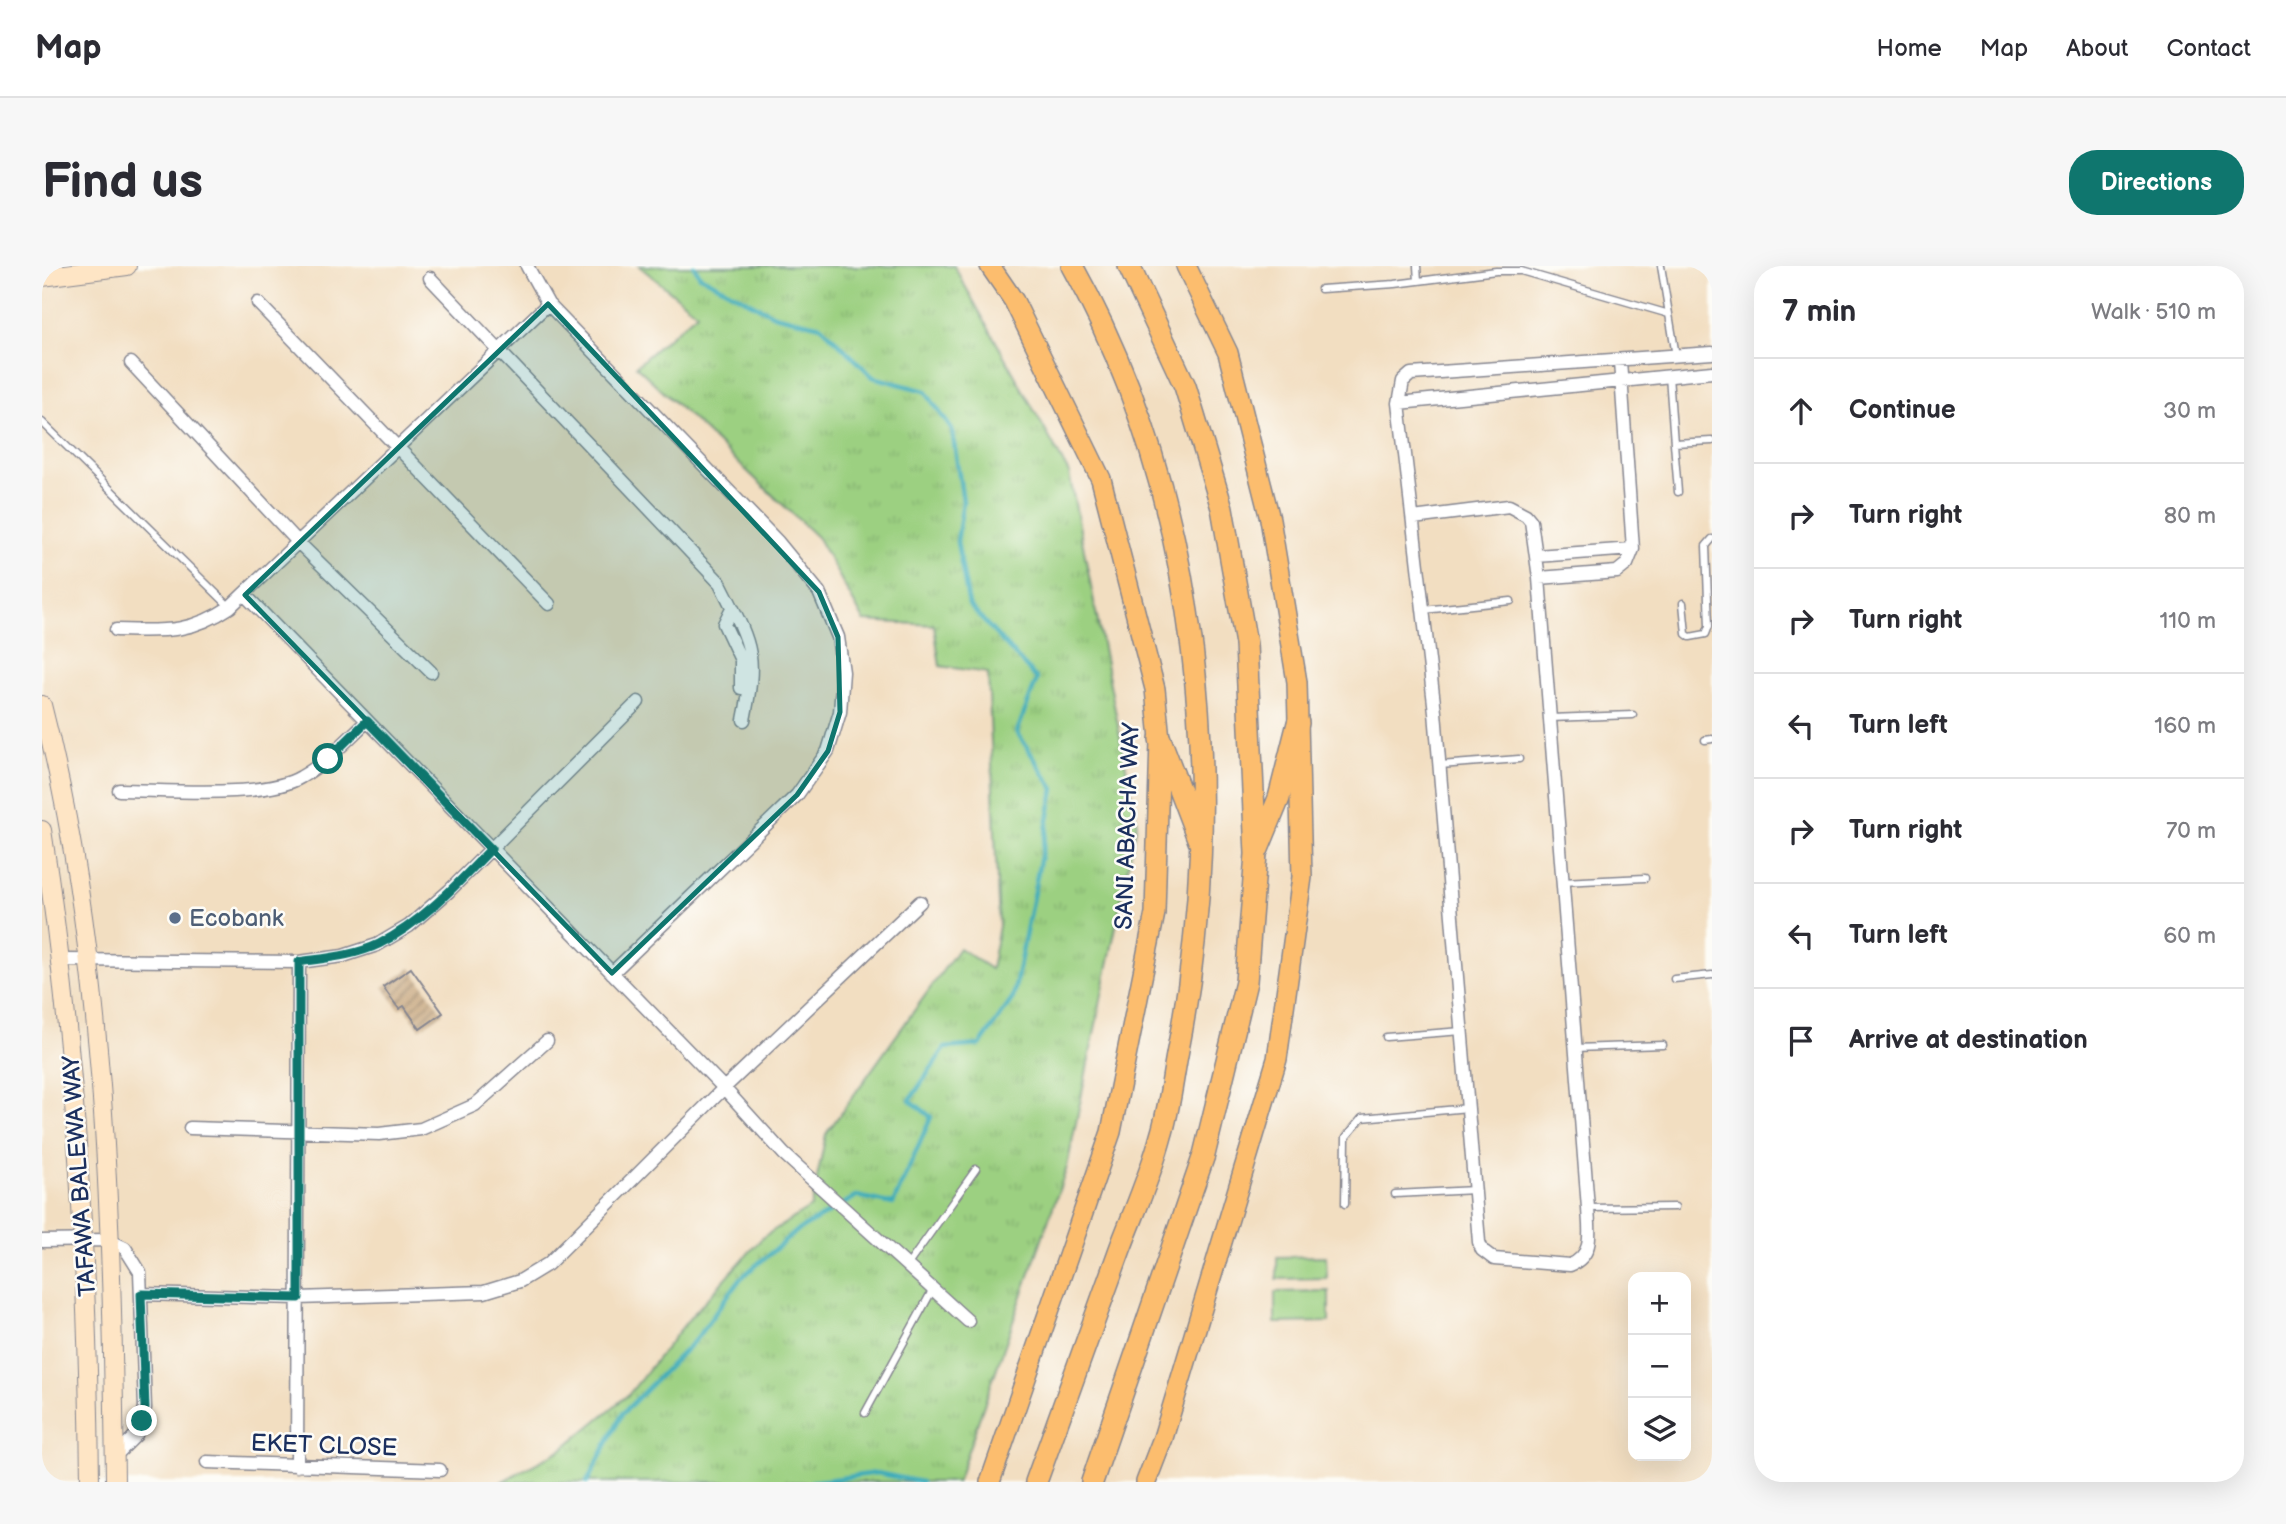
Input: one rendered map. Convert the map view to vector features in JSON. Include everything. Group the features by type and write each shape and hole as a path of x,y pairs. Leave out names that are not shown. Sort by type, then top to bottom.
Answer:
{"highway":[{"path":"1036,1482 1161,1136 1193,976 1203,850 1203,761 1192,655 1169,518 1135,408 1096,310 1072,266"},
{"path":"1093,1482 1204,1155 1246,982 1256,854 1246,644 1222,508 1185,386 1129,266"},
{"path":"1256,854 1279,799 1298,723"},
{"path":"1160,739 1203,850"}],"main road":[{"path":"42,277 127,266"},
{"name":"SANI ABACHA WAY","path":"990,266 1014,302 1101,479 1156,689 1160,739 1155,913 1111,1132 990,1482"},
{"path":"1146,1482 1167,1425 1277,1059 1302,877 1297,682 1270,519 1228,353 1186,266"},
{"name":"TAFAWA BALEWA WAY","path":"42,705 78,869 88,958 108,1240 115,1482"},
{"name":"TAFAWA BALEWA WAY","path":"42,830 62,960 82,1241 89,1377 90,1482"}],"street":[{"path":"527,266 548,303 778,542 819,592 838,637 843,672 839,712 828,751 797,795 612,973"},
{"path":"430,278 720,583 752,656 752,681 744,720"},
{"path":"258,303 549,604"},
{"path":"116,630 188,629 208,622 230,607 548,303"},
{"path":"1413,518 1508,506 1531,521 1539,578 1588,1208 1589,1241 1580,1261 1570,1265 1494,1259 1482,1250 1479,1242 1439,765 1399,403 1404,381 1411,374 1712,353"},
{"path":"1539,578 1617,572 1626,564 1633,549 1620,361"},
{"path":"131,363 299,543 431,672"},
{"path":"1399,403 1712,372"},
{"path":"1536,556 1633,549"},
{"path":"245,595 724,1088 784,1154 968,1321"},
{"path":"732,608 724,624 741,660 741,688"},
{"path":"62,960 88,958 299,962 343,956 377,944 409,926 449,891 638,702"},
{"path":"119,790 270,788 299,779 328,759 367,721"},
{"path":"141,1294 299,1298 484,1292 520,1281 548,1264 724,1088 920,902"},
{"path":"297,1466 299,962"},
{"path":"190,1128 379,1134 421,1129 440,1123 475,1105 547,1041"},
{"path":"42,1241 108,1240 133,1257 140,1272 145,1408 136,1435 115,1456"},
{"name":"EKET CLOSE","path":"207,1462 440,1469"}],"lane":[{"path":"1417,266 1418,282"},
{"path":"1661,266 1676,356"},
{"path":"1321,289 1418,282 1496,271 1521,271 1669,314"},
{"path":"1669,376 1678,492"},
{"path":"42,422 230,607"},
{"path":"1674,443 1712,441"},
{"path":"1682,603 1687,636 1706,634 1709,625 1706,546 1712,539"},
{"path":"1423,610 1511,601"},
{"path":"1550,718 1633,715"},
{"path":"1439,765 1518,759"},
{"path":"1562,882 1645,878"},
{"path":"1674,979 1712,975"},
{"path":"1386,1037 1462,1031"},
{"path":"1576,1048 1662,1045"},
{"path":"1345,1203 1346,1138 1362,1118 1468,1108"},
{"path":"907,1266 976,1169"},
{"path":"1395,1194 1475,1190"},
{"path":"1588,1208 1675,1207"},
{"path":"865,1413 933,1289"}],"highlighted area":[{"path":"548,304 819,592 838,637 840,712 828,751 797,795 612,973 245,595"}],"green space":[{"path":"639,266 954,266 1069,473 1137,823 1067,1167 957,1482 501,1482 561,1450 629,1394 689,1319 763,1237 811,1207 826,1134 959,948 991,969 999,926 988,673 940,666 934,625 864,621 818,538 636,366 697,313"},
{"path":"1326,1256 1327,1278 1277,1279 1277,1257"},
{"path":"1329,1291 1329,1322 1275,1323 1275,1292"}],"building":[{"path":"411,968 443,1013 420,1029 404,1006 399,1009 383,987"}],"waterway":[{"path":"587,1482 622,1414 696,1339 741,1278 797,1231 857,1196 893,1204 931,1117 910,1100 945,1048 980,1045 1013,998 1054,789 1017,732 1037,679 969,605 957,542 963,501 952,430 925,391 873,377 821,326 774,315 700,276 694,266"},
{"path":"811,1482 877,1473 921,1482"}],"place":[{"name":"Ecobank","path":"175,918"}],"route":[{"path":"142,1421 145,1408 141,1294 299,1298 299,962 343,956 377,944 409,926 491,849 367,721 328,759"}]}
